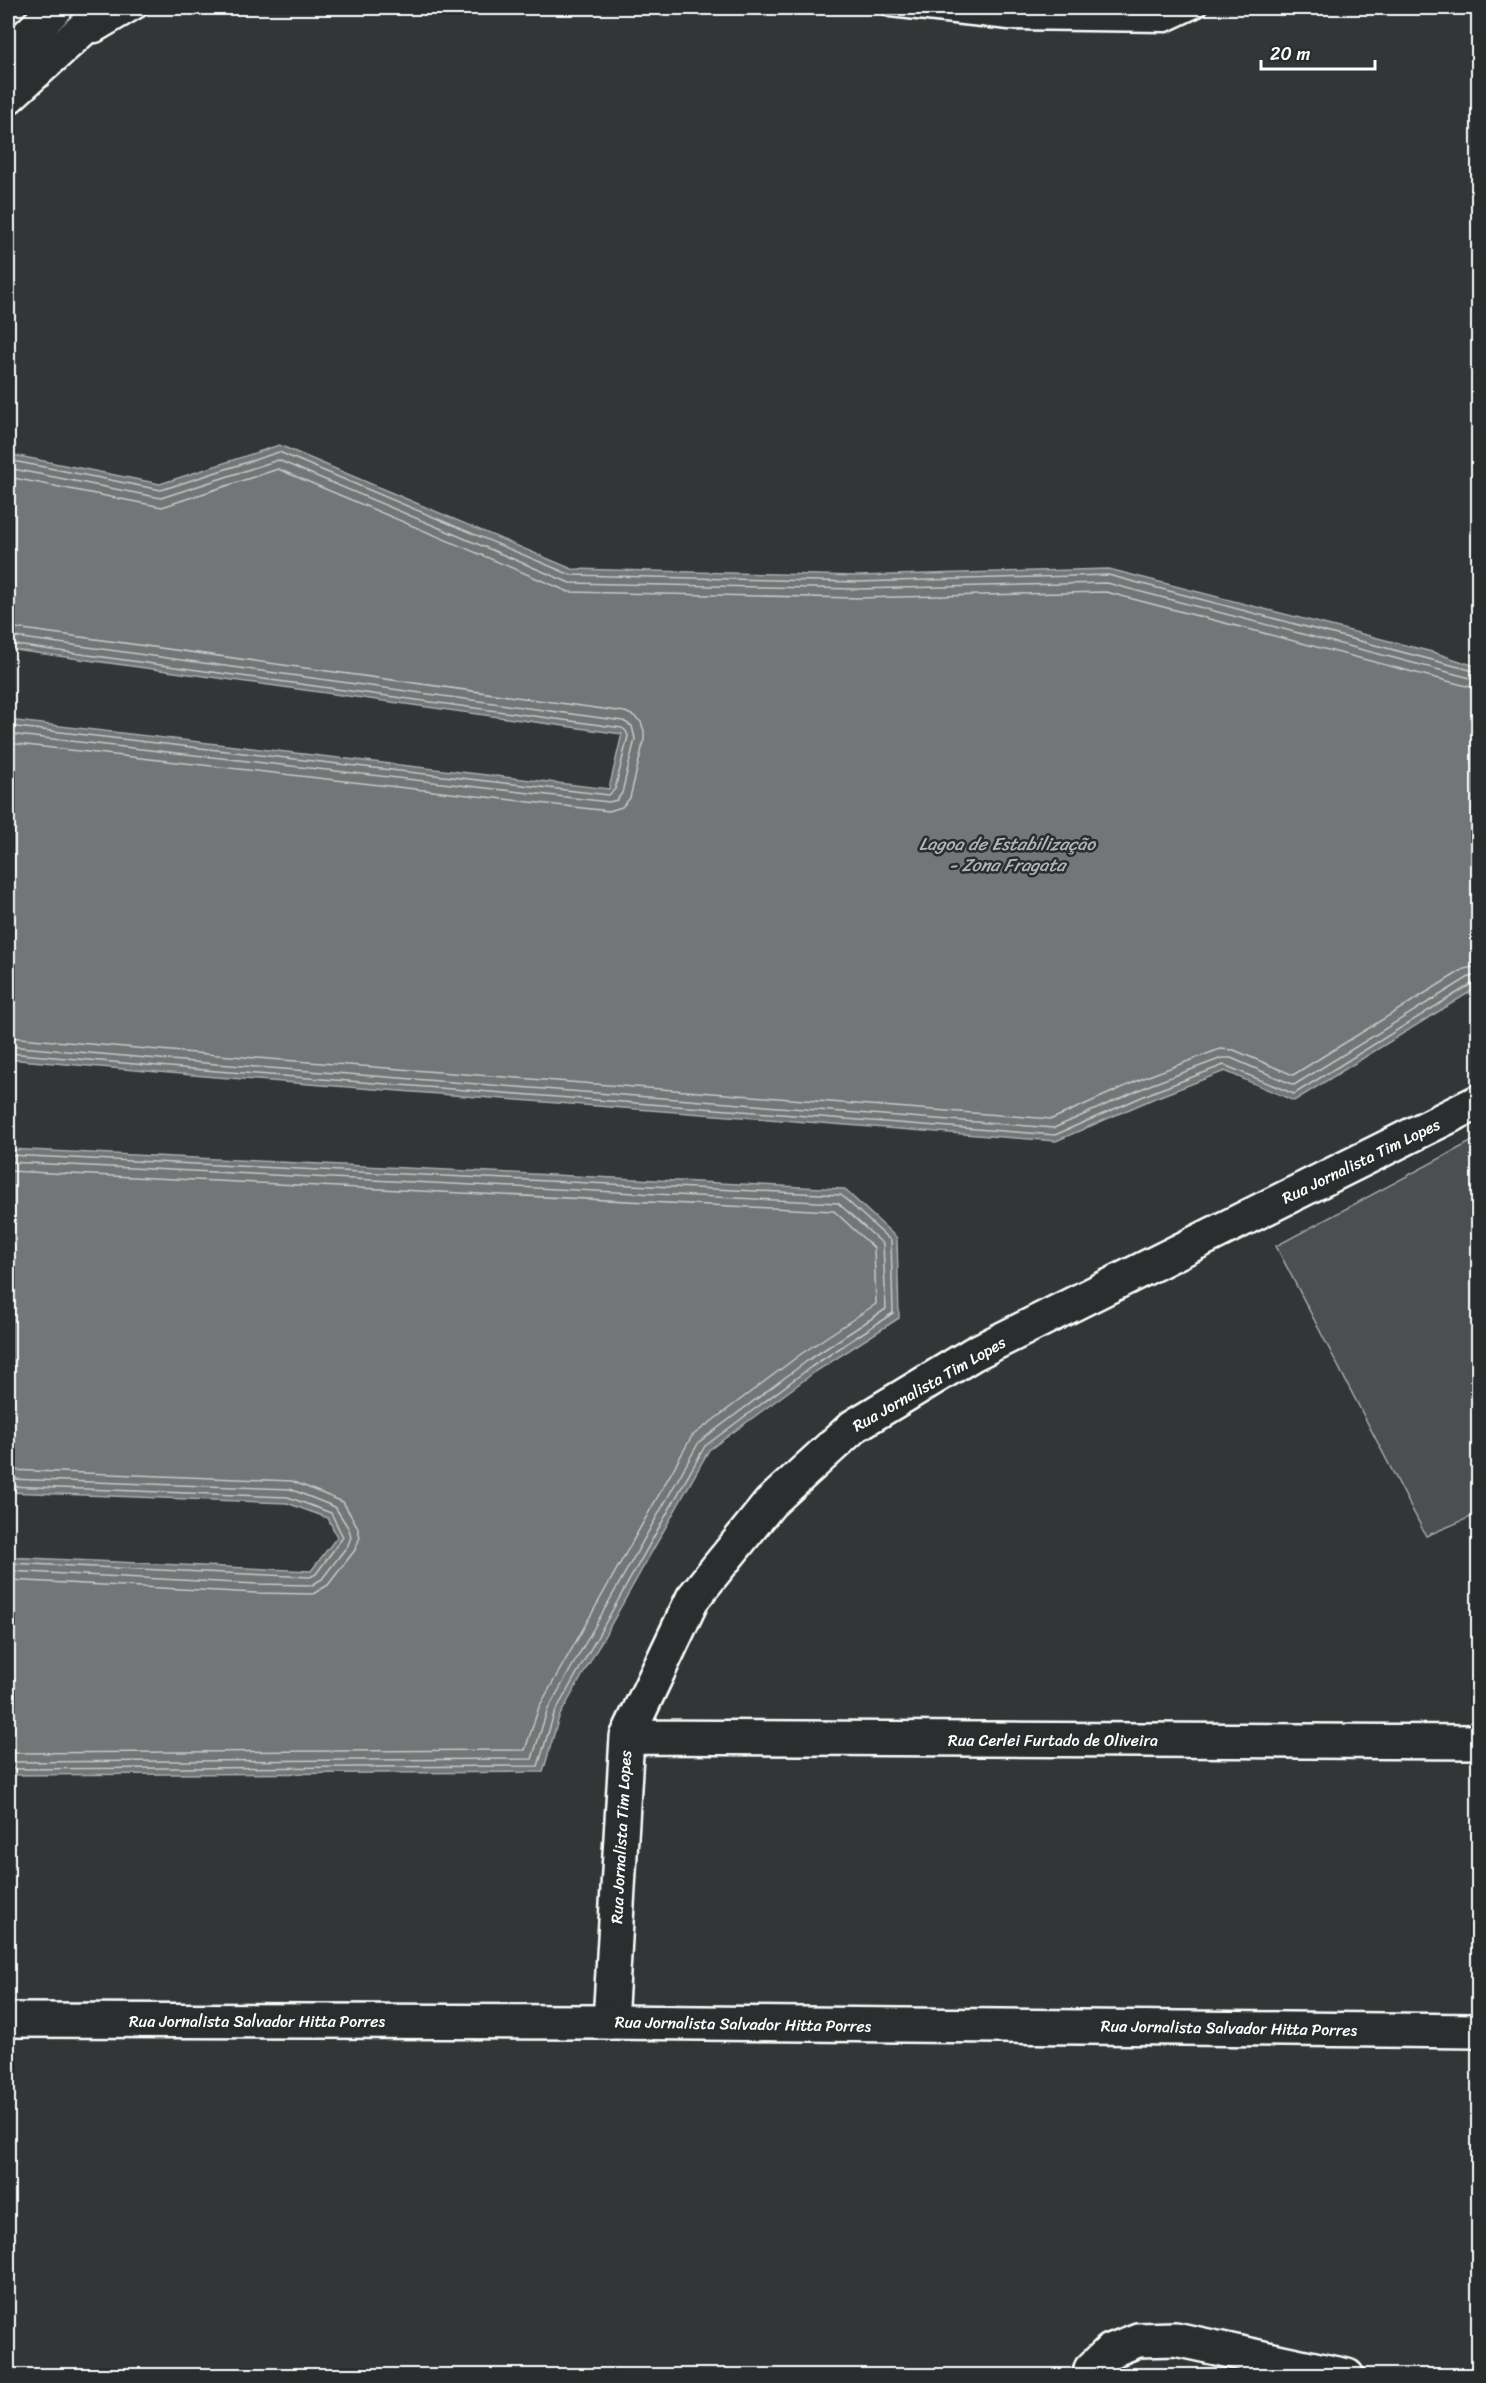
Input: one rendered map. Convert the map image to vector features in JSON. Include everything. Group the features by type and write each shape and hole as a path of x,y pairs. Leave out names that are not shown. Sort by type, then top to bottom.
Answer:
{"street":[{"path":"8,55 56,8"},
{"path":"8,97 106,8"},
{"name":"Rua Jornalista Tim Lopes","path":"610,2022 627,1737 693,1598 770,1503 854,1426 974,1354 1479,1102"},
{"name":"Rua Cerlei Furtado de Oliveira","path":"627,1737 1479,1742"},
{"name":"Rua Jornalista Salvador Hitta Porres","path":"8,2020 610,2022 1479,2031"},
{"path":"1090,2376 1091,2369 1110,2351 1138,2340 1175,2339 1347,2376"}],"lane":[{"path":"8,97 95,34 140,8"},
{"path":"890,8 1009,21 1166,23 1198,8"}],"shaded area":[{"path":"1478,1138 1478,1514 1426,1536 1276,1246"}],"water":[{"name":"Lagoa de Estabilização - Zona Fragata","path":"279,445 572,569 857,576 1109,569 1436,653 1478,667 1478,987 1294,1101 1225,1071 1155,1098 1056,1141 8,1059 8,720 609,789 622,734 8,649 8,454 160,484"},
{"path":"8,1149 844,1189 897,1238 899,1318 815,1372 709,1450 559,1717 543,1772 8,1775 8,1557 311,1571 337,1537 328,1518 287,1503 8,1492"}]}
